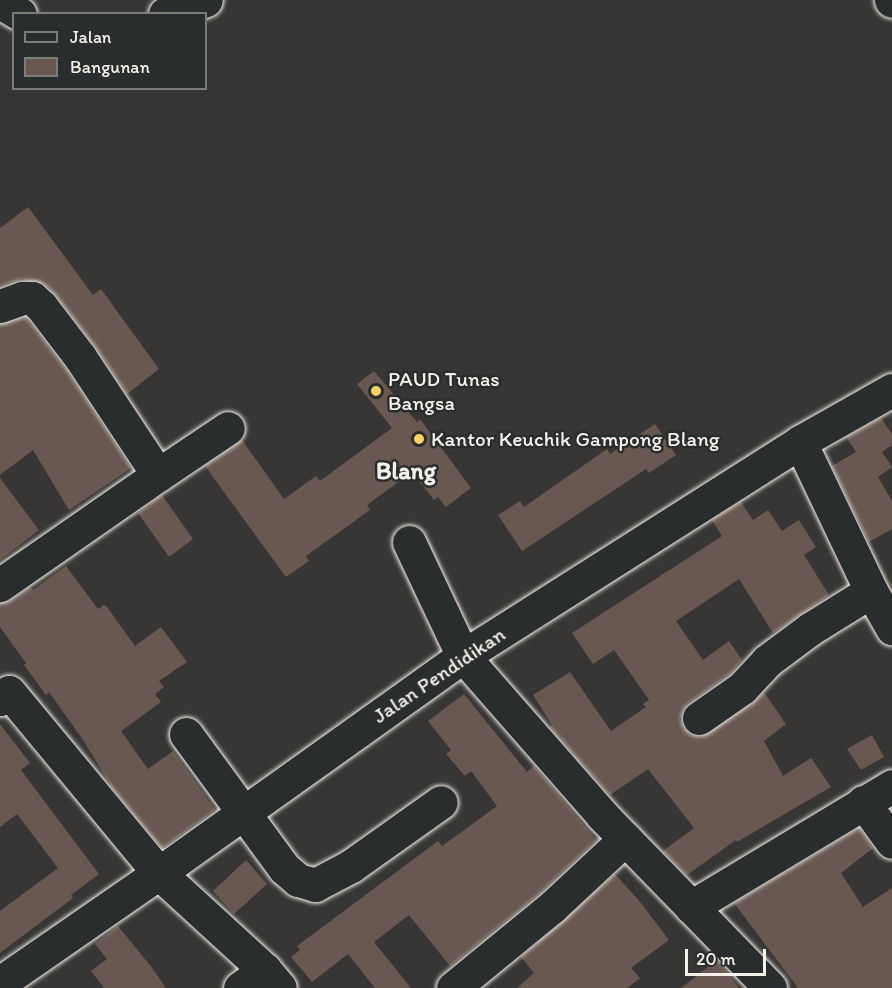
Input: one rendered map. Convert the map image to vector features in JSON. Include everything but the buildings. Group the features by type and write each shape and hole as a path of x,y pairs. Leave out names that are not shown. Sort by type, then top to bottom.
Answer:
{"street":[{"path":"171,12 206,0"},
{"path":"0,2 17,12"},
{"path":"0,306 22,298 32,298 41,306 80,357 158,475"},
{"name":"Jalan Pendidikan","path":"0,983 159,873 463,656 800,442 892,390"},
{"path":"0,585 228,428"},
{"path":"800,442 871,591 892,628"},
{"path":"409,542 463,656 625,839 770,988"},
{"path":"699,718 742,688 767,661 810,629 871,591"},
{"path":"3,687 159,873 262,982"},
{"path":"186,734 284,868 298,880 315,885 351,866 441,802"},
{"path":"691,908 892,786"},
{"path":"863,802 892,842"},
{"path":"453,988 552,907 625,839"}],"place":[{"name":"PAUD Tunas Bangsa","path":"376,391"},
{"name":"Kantor Keuchik Gampong Blang","path":"419,439"}],"district":[{"name":"Blang","path":"406,471"}]}
